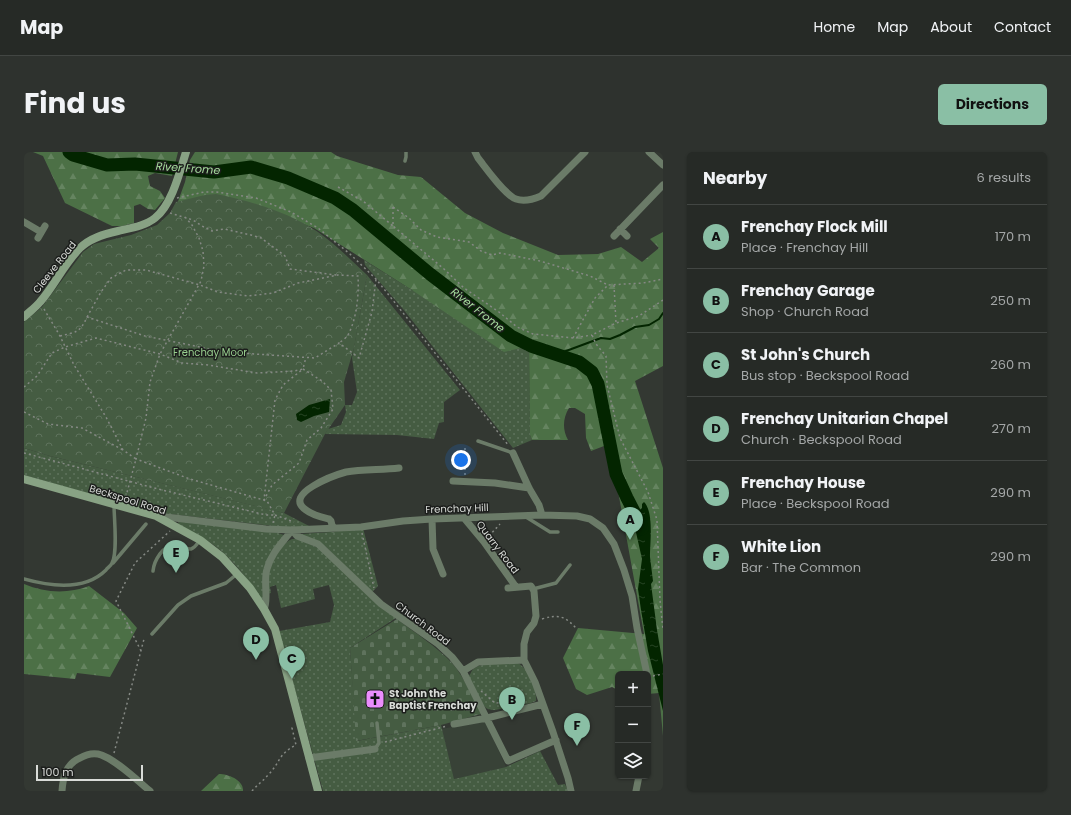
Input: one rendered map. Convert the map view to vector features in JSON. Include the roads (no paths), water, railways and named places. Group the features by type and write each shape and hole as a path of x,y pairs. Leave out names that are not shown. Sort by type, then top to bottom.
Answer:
{"street":[{"name":"Cleeve Road","path":"24,317 39,303 80,248 90,240 147,223 156,217 170,197 186,152"},
{"path":"475,152 478,158 509,194 517,200 533,199 541,196 585,152"},
{"path":"649,152 663,166"},
{"path":"614,236 663,185"},
{"path":"24,222 41,232"},
{"path":"620,230 627,236"},
{"path":"513,453 528,488 540,505 542,515"},
{"path":"333,529 329,519 310,513 304,510 300,505 300,500 305,492 319,482 348,472 399,468"},
{"name":"Beckspool Road","path":"24,479 156,516 200,540 222,557 238,573 264,609 275,629 318,791"},
{"path":"453,481 495,483 528,488"},
{"name":"Frenchay Hill","path":"156,516 266,529 295,527 333,529 432,519 542,515 577,516 590,519 603,528 614,544 632,596 637,628 648,671"},
{"name":"Quarry Road","path":"464,518 484,542 516,587"},
{"path":"432,519 433,549 443,574"},
{"path":"264,609 267,605 265,583 266,569 274,553 295,527"},
{"name":"Church Road","path":"295,527 297,536 318,544 381,604 438,644 463,671 508,761 556,740"},
{"name":"Quarry Road","path":"508,588 531,586 533,589"},
{"path":"533,589 536,600 536,616 535,622 527,632 524,644 524,660 535,682 556,740 571,791"},
{"path":"463,671 478,662 524,660"},
{"path":"454,724 487,718 543,704"},
{"path":"309,758 377,746"},
{"path":"62,791 63,778 73,762 94,754 103,756 110,760 150,791"},
{"path":"636,791 638,779"}],"lane":[{"path":"405,161 406,152"},
{"path":"478,441 513,453"},
{"path":"112,564 115,552 114,504"},
{"path":"524,516 550,532 558,532"},
{"path":"24,579 48,584 77,584 97,577 112,564 146,524"},
{"path":"153,572 154,564 159,556 169,546 178,545 186,549 191,549 195,547 200,540"},
{"path":"533,589 556,584 570,565"},
{"path":"152,634 178,605 192,596 226,583 238,573"},
{"path":"377,723 377,746"}],"water":[{"path":"330,399 329,412 314,416 301,422 297,420 296,414 309,405"},
{"path":"644,502 649,513 650,520 650,557 653,581 651,584 663,665 663,711 648,651 638,589 642,559 635,528 625,519 630,519 642,508 642,504"}],"waterway":[{"name":"River Frome","path":"69,152 73,155 107,165 135,164 214,172 251,167 288,178 335,198 353,210 430,274 511,336 531,346 579,362 592,372 598,384 616,474 642,529"},
{"path":"558,354 601,338 610,339 635,327 649,325 659,319 663,313"}],"place":[{"name":"Frenchay Flock Mill","path":"630,540"},
{"name":"Frenchay House","path":"176,573"},
{"name":"Frenchay Unitarian Chapel","path":"256,660"},
{"name":"St John's Church","path":"292,679"},
{"name":"St John the Baptist Frenchay","path":"375,699"},
{"name":"Frenchay Garage","path":"512,720"},
{"name":"White Lion","path":"577,746"}],"park label":[{"name":"Frenchay Moor","path":"210,352"}]}
